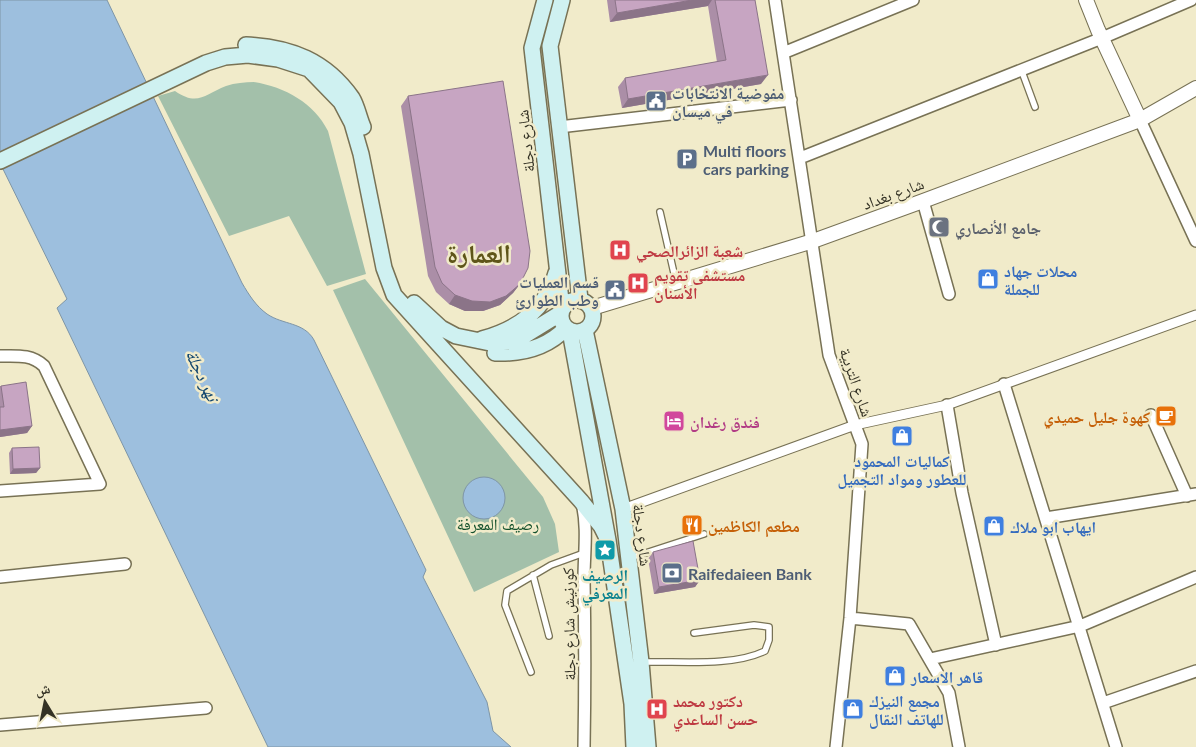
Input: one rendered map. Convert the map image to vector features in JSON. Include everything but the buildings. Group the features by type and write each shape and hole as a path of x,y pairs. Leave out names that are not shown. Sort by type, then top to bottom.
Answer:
{"main road":[{"name":"شارع دجلة","path":"545,0 532,48 557,269 569,322 608,540 632,704 634,747"},
{"path":"430,327 477,341 502,344 514,342 569,322 592,323 586,303 559,127 550,46 562,0"},
{"path":"0,155 219,48 248,45 268,47 287,50 314,61 334,78 353,100 365,134 377,204 393,265 403,293 601,526 608,540"},
{"path":"0,161 206,63 225,57 248,55 278,59 309,69 341,102 352,123 361,154 384,268 394,295 450,344 486,352 504,353 542,346 551,342 569,322 570,301 586,303"},
{"path":"477,341 505,333 531,315 550,290 557,269"},
{"name":"شارع دجلة","path":"569,322 623,509 641,662 648,747"}],"street":[{"name":"شارع التربية","path":"775,0 829,355 862,444 850,618 836,747"},
{"path":"783,53 913,0"},
{"path":"1086,0 1196,241"},
{"path":"800,158 1102,38 1191,0"},
{"name":"شارع بغداد","path":"586,303 676,282 813,241 1140,120 1196,88"},
{"path":"559,127 791,100"},
{"path":"923,201 949,294"},
{"path":"623,509 855,425 947,405 1196,315"},
{"path":"0,356 36,358 44,366 100,484 0,491"},
{"path":"1004,384 1116,747"},
{"path":"947,405 962,493 996,645"},
{"path":"1046,518 1191,495 1151,414"},
{"name":"كورنيش شارع دجلة","path":"581,502 586,523 584,552 586,668 584,747"},
{"path":"0,577 125,564"},
{"path":"930,659 1080,626 1196,577"},
{"path":"850,618 908,624 949,692 959,747"},
{"path":"1103,703 1196,671"},
{"path":"0,725 206,708"}],"lane":[{"path":"1021,70 1035,107"},
{"path":"660,212 676,282"},
{"path":"629,558 704,534"},
{"path":"531,672 505,605 507,591 551,565 584,552"},
{"path":"533,575 549,636"},
{"path":"641,662 728,660 753,657 765,651 769,640 769,627 754,625 694,633"}],"green space":[{"path":"254,82 277,88 297,98 315,112 328,131 366,274 327,286 289,216 229,236 158,96 175,91 183,96 196,99 229,85"},
{"name":"رصيف المعرفة","path":"365,279 543,497 555,524 559,552 474,592 333,290"}],"water":[{"name":"نهر دجلة","path":"0,0 107,0 242,283 263,311 273,318 305,330 314,340 426,570 423,577 487,702 493,731 511,747 268,747 57,308 67,299 0,163"},
{"path":"488,477 496,480 502,486 505,498 502,510 496,516 480,519 472,516 466,510 463,494 466,486 472,480"}],"place":[{"name":"مفوضية الانتخابات في ميسان","path":"656,101"},
{"name":"Multi floors cars parking","path":"687,159"},
{"name":"جامع الأنصاري","path":"939,227"},
{"name":"شعبة الزائرالصحي","path":"620,250"},
{"name":"محلات جهاد للجملة","path":"988,279"},
{"name":"مستشفى تقويم الأسنان","path":"638,283"},
{"name":"قسم العمليات وطب الطوارئ","path":"615,290"},
{"name":"كهوة جليل حميدي","path":"1166,416"},
{"name":"فندق رغدان","path":"674,421"},
{"name":"كماليات المحمود للعطور ومواد التجميل","path":"902,436"},
{"name":"مطعم الكاظمين","path":"692,525"},
{"name":"ايهاب ابو ملاك","path":"994,526"},
{"name":"الرصيف المعرفي","path":"605,550"},
{"name":"Raifedaieen Bank","path":"672,573"},
{"name":"قاهر الاسعار","path":"895,676"},
{"name":"دكتور محمد حسن الساعدي","path":"657,709"},
{"name":"مجمع النيزك للهاتف النقال","path":"853,709"}],"district":[{"name":"العمارة","path":"479,253"}]}
